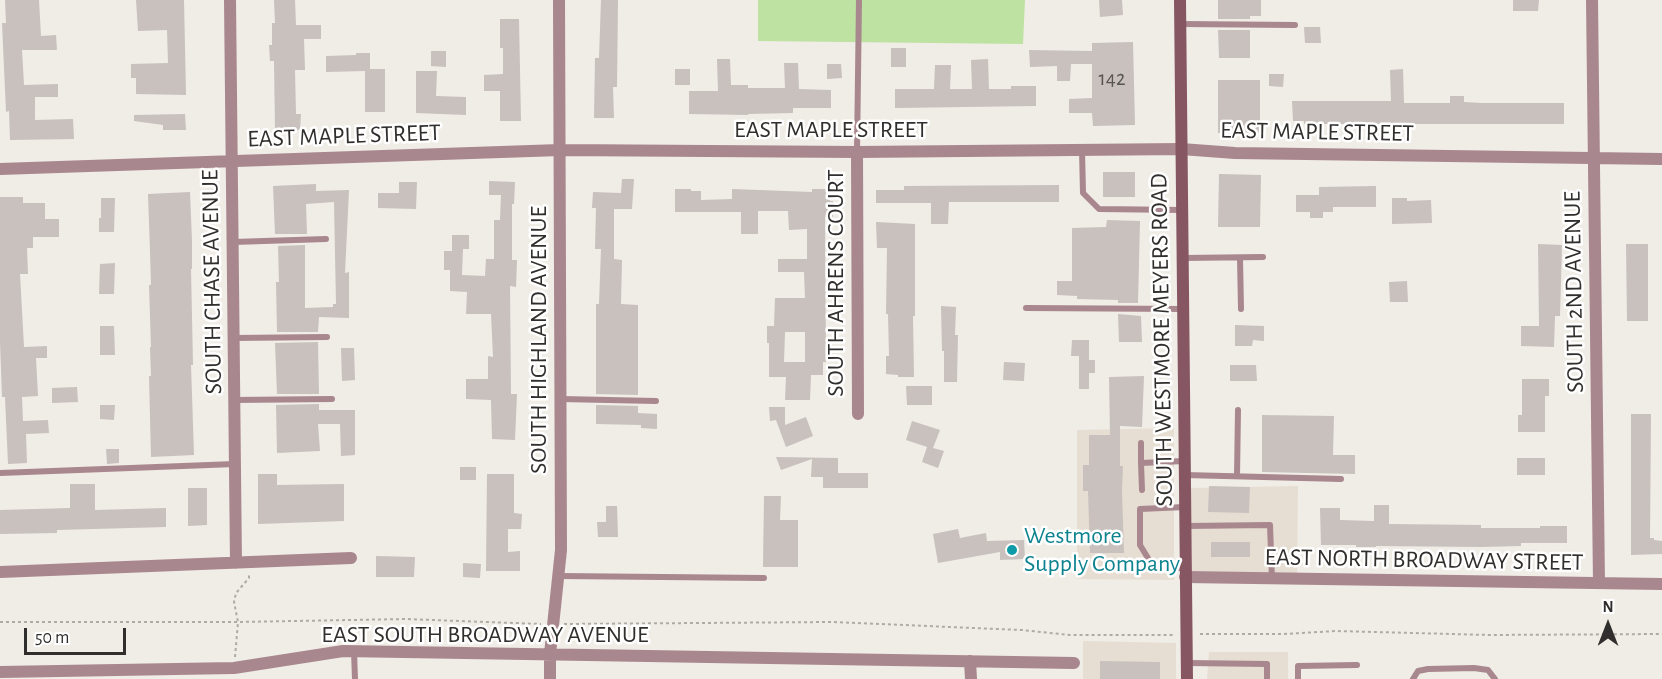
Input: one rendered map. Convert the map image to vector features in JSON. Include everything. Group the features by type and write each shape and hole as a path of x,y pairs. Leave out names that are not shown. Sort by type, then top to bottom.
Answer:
{"street":[{"name":"SOUTH CHASE AVENUE","path":"230,0 236,563"},
{"name":"SOUTH HIGHLAND AVENUE","path":"550,679 550,654 560,576 559,0"},
{"name":"SOUTH WESTMORE MEYERS ROAD","path":"1180,0 1187,679"},
{"name":"SOUTH 2ND AVENUE","path":"1592,0 1599,583"},
{"name":"EAST MAPLE STREET","path":"0,169 560,150 857,152 1181,149 1247,153 1662,159"},
{"name":"SOUTH AHRENS COURT","path":"857,152 858,414"},
{"path":"0,572 351,558"},
{"name":"EAST NORTH BROADWAY STREET","path":"1185,573 1272,579 1662,584"},
{"name":"EAST SOUTH BROADWAY AVENUE","path":"0,672 234,674 343,651 1074,663"},
{"path":"970,661 970,679"}],"lane":[{"path":"857,152 859,0"},
{"path":"1180,24 1295,25"},
{"path":"1082,150 1083,193 1099,209 1182,210"},
{"path":"232,242 326,239"},
{"path":"1182,258 1263,257"},
{"path":"1240,258 1241,309"},
{"path":"1026,308 1183,309"},
{"path":"233,338 327,337"},
{"path":"234,400 332,399"},
{"path":"561,399 656,401"},
{"path":"1237,476 1238,410"},
{"path":"1141,443 1142,490"},
{"path":"1141,463 1184,461"},
{"path":"0,473 235,464"},
{"path":"1184,475 1341,479"},
{"path":"1185,507 1140,509 1140,545 1154,568 1185,573"},
{"path":"1185,526 1270,525 1272,579"},
{"path":"560,576 764,578"},
{"path":"354,651 355,679"},
{"path":"1186,663 1267,664 1267,679"},
{"path":"1298,679 1298,666 1357,665"},
{"path":"1413,679 1418,671 1428,669 1482,668 1488,669 1496,679"}],"path":[{"path":"234,674 238,622 234,602 236,593 249,578 250,562"},
{"path":"0,622 406,619 543,624"},
{"path":"565,624 832,622 1022,630 1070,635 1170,634"},
{"path":"1202,634 1336,631 1662,634"}],"shaded area":[{"path":"1174,428 1174,580 1077,579 1077,430"},
{"path":"1298,486 1297,574 1192,572 1190,488"},
{"path":"1083,641 1176,643 1176,679 1083,679"},
{"path":"1209,652 1288,652 1288,679 1207,679"}],"green space":[{"path":"758,0 1025,0 1023,44 758,41"}],"building":[{"path":"5,0 39,0 41,36 56,35 57,50 22,50 24,85 58,84 58,97 35,97 35,120 73,119 74,139 10,140 9,111 6,112 2,23 6,23"},
{"path":"136,0 184,0 186,95 136,94 136,78 131,78 131,64 168,63 167,30 138,31"},
{"path":"274,0 295,0 296,25 321,25 321,39 304,39 305,70 295,70 296,114 301,114 300,130 275,130 274,61 270,61 269,45 272,45 272,23 275,23"},
{"path":"601,0 618,0 617,87 613,87 614,118 594,118 595,58 599,58"},
{"path":"1099,0 1122,0 1123,15 1100,17"},
{"path":"1218,0 1261,0 1261,16 1250,16 1250,19 1218,19"},
{"path":"1513,0 1539,0 1538,11 1513,11"},
{"path":"500,19 519,19 521,121 500,121 500,91 484,91 484,75 503,74"},
{"path":"1304,27 1320,27 1321,43 1305,43"},
{"path":"1218,30 1250,30 1250,58 1219,58"},
{"path":"1133,42 1135,125 1093,126 1092,113 1069,113 1069,99 1092,98 1092,64 1071,64 1070,81 1057,81 1057,66 1030,67 1029,50 1092,51 1092,43"},
{"path":"891,48 906,48 906,67 891,67"},
{"path":"431,51 446,51 446,67 431,66"},
{"path":"356,53 370,53 370,69 385,69 385,112 365,112 365,71 326,72 326,56 356,55"},
{"path":"717,59 730,59 731,85 748,85 748,88 785,88 784,63 798,63 799,89 831,90 831,108 793,108 793,113 748,115 689,114 689,91 718,91"},
{"path":"988,59 989,89 1036,86 1036,106 895,108 895,89 934,89 935,65 951,65 950,89 972,89 971,60"},
{"path":"827,64 841,64 842,78 827,79"},
{"path":"675,69 690,69 690,85 675,85"},
{"path":"1403,69 1404,103 1450,103 1450,96 1464,96 1464,102 1564,103 1564,124 1304,124 1304,121 1293,121 1292,101 1391,101 1390,70"},
{"path":"416,71 437,71 436,96 466,97 466,115 416,113"},
{"path":"1269,74 1284,74 1283,87 1269,86"},
{"path":"1218,80 1260,80 1260,133 1218,133"},
{"path":"185,114 186,130 163,130 163,125 134,121 134,115"},
{"path":"1103,172 1135,172 1135,197 1103,197"},
{"path":"1219,174 1261,175 1260,227 1218,227"},
{"path":"622,179 634,179 632,209 614,209 614,259 622,260 621,304 638,305 638,395 596,394 596,304 599,304 601,249 595,249 596,208 592,208 593,192 621,193"},
{"path":"489,181 515,182 514,204 512,204 512,260 517,260 516,287 510,286 511,394 517,394 515,440 492,439 491,400 466,399 466,379 488,379 488,356 493,357 491,314 466,314 467,292 450,291 450,270 444,270 444,251 452,251 452,235 469,235 469,249 463,249 462,275 485,276 486,259 494,259 494,220 500,220 501,195 489,195"},
{"path":"399,182 417,182 416,209 378,208 378,193 399,193"},
{"path":"316,184 316,191 349,190 345,273 349,272 349,318 319,317 318,332 277,332 278,246 305,245 305,308 333,307 333,304 336,304 334,202 306,204 307,234 275,234 273,186"},
{"path":"1059,185 1059,202 949,202 948,224 931,224 931,203 876,203 876,190 904,190 904,186"},
{"path":"1376,186 1376,207 1333,207 1333,212 1323,212 1323,218 1310,218 1310,212 1296,212 1296,195 1319,195 1319,187"},
{"path":"675,189 701,191 701,200 732,199 732,189 812,192 812,189 830,189 833,217 825,217 826,362 823,362 823,375 811,375 810,400 785,400 786,377 769,377 769,343 767,343 767,326 774,326 775,298 805,298 804,272 778,272 778,259 807,259 807,229 789,230 788,211 758,211 758,234 741,234 741,212 675,212","holes":["785,332 805,332 805,362 784,362"]},
{"path":"190,192 194,455 151,457 149,285 151,285 148,194"},
{"path":"0,197 23,197 23,203 45,203 45,219 59,219 59,237 33,237 33,248 27,248 28,274 20,274 24,347 47,346 47,358 36,358 38,396 22,397 23,421 48,420 49,433 26,434 27,463 8,464 0,342"},
{"path":"101,198 115,198 114,232 99,232"},
{"path":"1392,198 1407,198 1407,201 1431,200 1432,223 1392,224"},
{"path":"1107,220 1140,221 1138,303 1077,299 1077,296 1057,295 1057,281 1072,281 1072,228 1106,227"},
{"path":"876,222 915,224 914,377 886,374 886,356 889,356 888,314 886,314 887,248 877,248"},
{"path":"1538,244 1562,245 1560,316 1555,316 1554,347 1521,346 1521,326 1539,326"},
{"path":"1626,244 1648,244 1648,321 1627,321"},
{"path":"115,263 114,294 99,294 100,264"},
{"path":"1407,281 1408,302 1390,302 1389,282"},
{"path":"941,306 956,307 957,382 944,382"},
{"path":"1118,314 1141,316 1142,342 1119,342"},
{"path":"1235,325 1264,326 1264,341 1253,340 1252,346 1235,346"},
{"path":"100,326 114,326 115,355 100,355"},
{"path":"1072,340 1089,340 1089,360 1095,360 1095,373 1089,373 1089,389 1079,389 1079,356 1071,356"},
{"path":"318,342 319,394 277,394 275,343"},
{"path":"341,348 354,348 355,380 342,381"},
{"path":"1004,362 1025,363 1024,381 1003,380"},
{"path":"1230,365 1256,365 1257,381 1230,381"},
{"path":"1144,376 1142,427 1120,426 1124,553 1090,553 1088,491 1083,491 1083,465 1089,465 1089,435 1110,435 1109,377"},
{"path":"1522,379 1549,379 1549,396 1545,396 1545,432 1518,432 1518,415 1522,415"},
{"path":"906,386 932,386 932,405 907,405"},
{"path":"77,387 78,402 52,403 52,388"},
{"path":"319,404 319,410 355,410 355,455 341,456 340,424 318,424 320,451 277,453 276,405"},
{"path":"100,405 115,405 114,420 100,419"},
{"path":"596,405 638,406 638,413 657,414 657,429 641,428 641,425 596,424"},
{"path":"769,407 785,407 785,425 806,417 813,436 786,447 776,420 770,421"},
{"path":"1631,414 1651,414 1650,538 1662,541 1662,554 1631,555"},
{"path":"1262,415 1334,416 1333,455 1355,455 1355,474 1262,472"},
{"path":"912,421 940,430 933,448 944,451 938,468 922,462 927,447 906,440"},
{"path":"106,449 119,449 119,463 107,464"},
{"path":"776,457 838,458 838,473 868,473 868,488 823,488 823,477 811,477 812,459 781,470"},
{"path":"1517,458 1545,458 1545,475 1517,475"},
{"path":"460,467 476,467 476,480 460,480"},
{"path":"258,474 277,474 277,485 344,484 344,521 258,524"},
{"path":"487,474 514,474 514,513 522,514 521,529 508,529 508,552 520,551 520,571 486,571"},
{"path":"70,484 95,484 95,510 166,508 166,527 0,534 0,510 70,508"},
{"path":"1209,486 1250,487 1249,513 1208,512"},
{"path":"188,488 207,488 207,525 188,526"},
{"path":"764,496 781,496 780,520 798,520 798,567 763,567"},
{"path":"1374,505 1389,505 1389,524 1481,525 1481,528 1567,526 1567,543 1521,543 1521,546 1481,547 1321,545 1320,508 1340,508 1340,520 1374,521"},
{"path":"606,506 617,506 618,537 598,537 597,522 606,522"},
{"path":"958,529 960,538 986,533 987,541 1024,540 1025,559 1000,560 1000,552 938,563 933,534"},
{"path":"1211,542 1250,542 1250,557 1211,557"},
{"path":"376,556 415,557 414,577 376,577"},
{"path":"463,563 481,564 480,578 463,577"},
{"path":"1100,661 1160,662 1160,679 1100,679"}],"place":[{"name":"Westmore Supply Company","path":"1012,550"}]}
